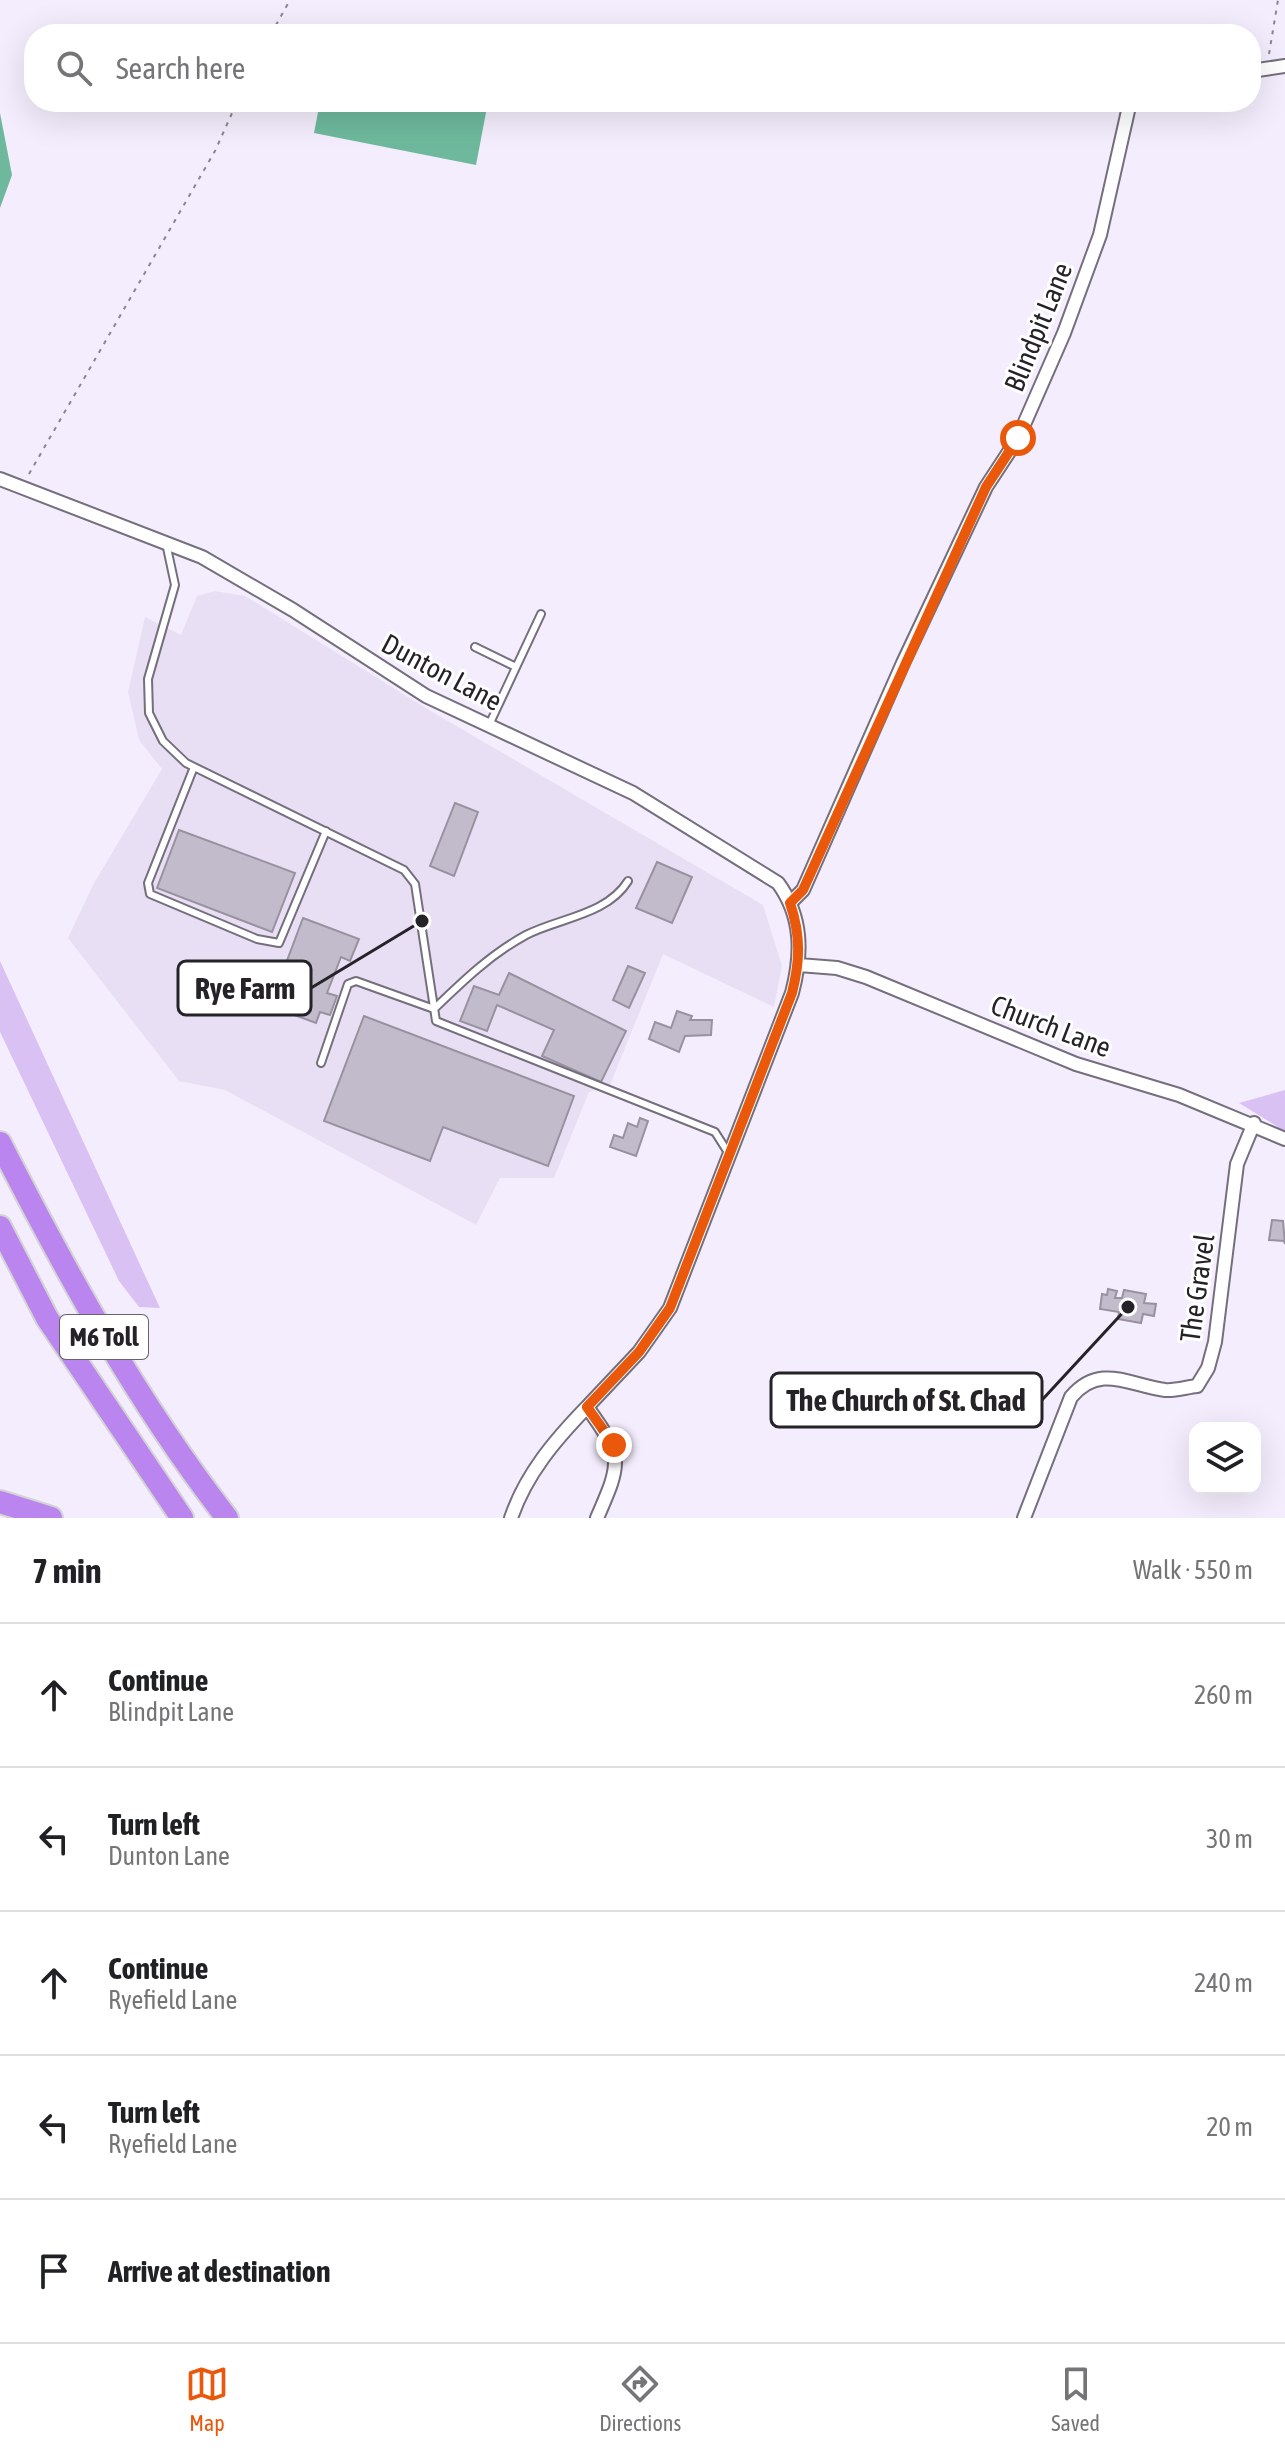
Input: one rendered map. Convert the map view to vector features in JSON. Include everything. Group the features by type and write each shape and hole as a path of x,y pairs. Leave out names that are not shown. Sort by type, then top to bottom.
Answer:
{"highway":[{"name":"M6 Toll","path":"0,1143 109,1346 193,1474 227,1518"},
{"name":"M6 Toll","path":"0,1227 47,1318 182,1518"},
{"path":"0,1502 51,1518"}],"street":[{"path":"1261,70 1285,66"},
{"name":"Blindpit Lane","path":"790,903 803,890 909,649 986,487 1018,438 1064,333 1100,235 1128,112"},
{"name":"Dunton Lane","path":"0,479 165,540 248,582 426,696 633,793 778,883 790,903 800,942 799,965"},
{"path":"511,1518 524,1487 551,1445 639,1352 670,1308 799,965"},
{"name":"Church Lane","path":"799,965 837,968 866,977 1076,1064 1179,1095 1254,1123 1285,1139"},
{"name":"The Gravel","path":"1024,1518 1071,1397 1079,1387 1093,1379 1112,1376 1167,1390 1197,1386 1208,1368 1215,1342 1237,1164 1254,1123"},
{"path":"587,1407 614,1445 614,1480 597,1518"}],"lane":[{"path":"165,540 175,585 148,679 149,713 163,741 194,767 404,870 415,884 436,1021 715,1132 729,1154"},
{"path":"489,725 541,614"},
{"path":"475,647 516,667"},
{"path":"194,767 148,883 150,894 257,939 279,943 326,831"},
{"path":"434,1009 475,969 527,934 569,920 620,895 628,881"},
{"path":"321,1063 348,984 356,981 434,1009"}],"path":[{"path":"277,24 290,0"},
{"path":"1267,69 1278,0"},
{"path":"21,488 215,151 233,112"}],"shaded area":[{"path":"318,112 486,112 476,165 314,133"},
{"path":"0,113 12,175 0,208"},
{"path":"215,591 245,596 429,710 763,905 782,966 774,1007 663,954 610,1085 589,1092 554,1178 500,1178 476,1225 225,1090 179,1081 68,938 93,885 162,769 139,740 128,692 145,617 181,635 197,596"},
{"path":"0,961 160,1308 139,1307 119,1281 0,1032"},
{"path":"1285,1090 1285,1146 1278,1127 1239,1103"}],"building":[{"path":"455,803 478,812 454,876 430,866"},
{"path":"179,830 295,873 272,932 157,888"},
{"path":"657,862 692,877 672,923 636,908"},
{"path":"303,918 359,939 350,961 341,957 327,993 337,996 330,1015 320,1012 316,1023 270,1006"},
{"path":"628,966 645,973 629,1008 613,1000"},
{"path":"509,973 626,1031 601,1082 542,1056 554,1030 497,1005 487,1031 460,1021 474,986 499,995"},
{"path":"677,1011 692,1016 690,1020 712,1020 711,1035 685,1036 679,1052 649,1039 655,1022 671,1028"},
{"path":"364,1016 574,1096 548,1166 443,1127 430,1161 324,1121"},
{"path":"640,1118 648,1121 636,1156 610,1147 614,1135 623,1138 628,1123 637,1127"},
{"path":"1272,1220 1283,1221 1285,1244 1284,1241 1269,1240"},
{"path":"1108,1289 1117,1291 1115,1298 1122,1298 1124,1290 1146,1294 1144,1303 1156,1304 1154,1316 1143,1314 1141,1323 1118,1319 1119,1312 1100,1309 1102,1294 1107,1295"}],"place":[{"name":"Rye Farm","path":"422,921"},
{"name":"The Church of St. Chad","path":"1128,1307"}],"route":[{"path":"614,1445 587,1407 639,1352 670,1308 792,993 799,965 800,942 790,903 803,890 903,663 986,487 1018,438"}]}
